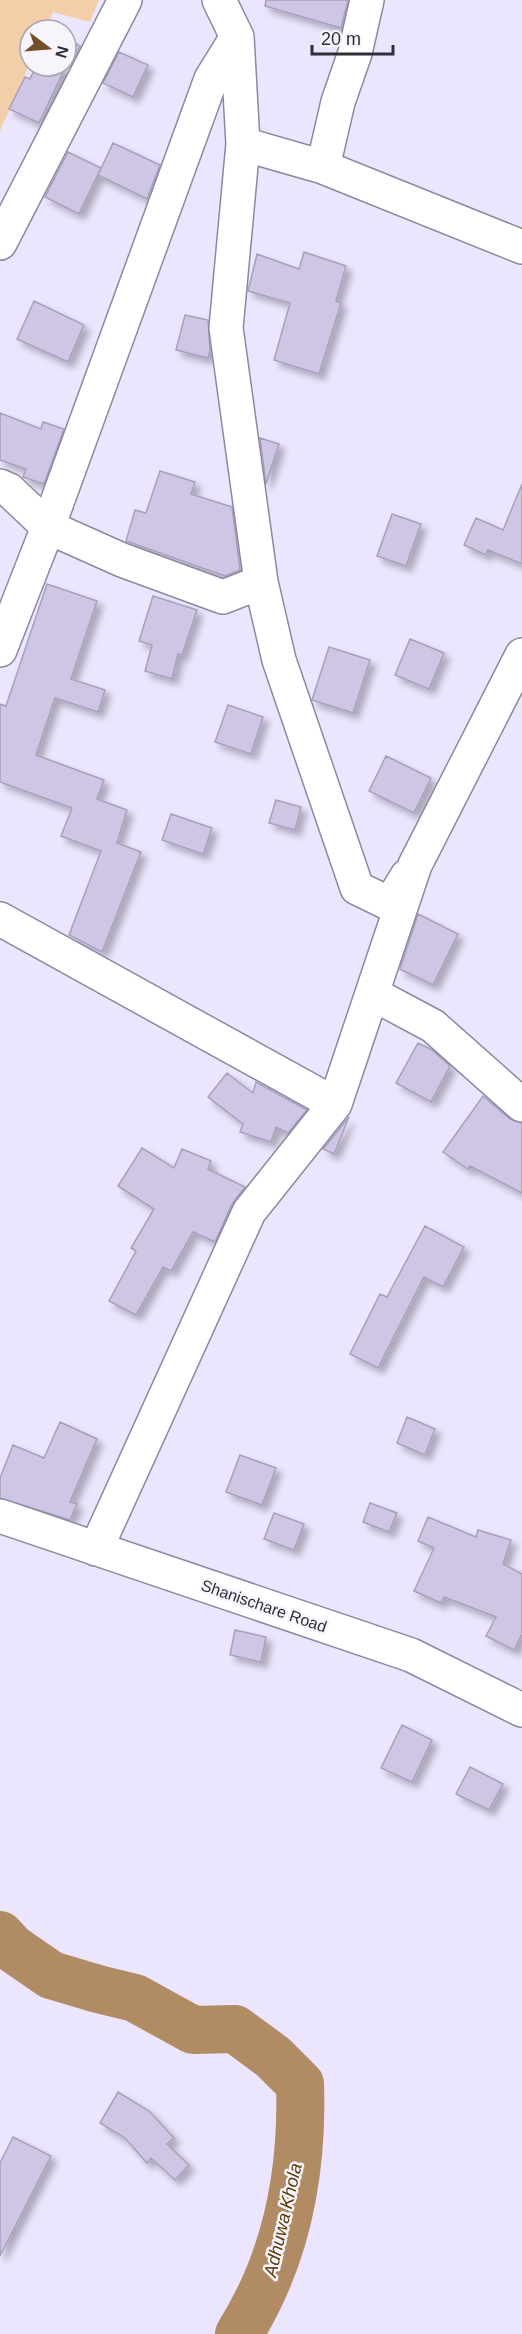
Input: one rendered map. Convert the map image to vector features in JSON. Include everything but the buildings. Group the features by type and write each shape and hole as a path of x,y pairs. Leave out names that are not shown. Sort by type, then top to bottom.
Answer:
{"street":[{"path":"0,243 125,0"},
{"path":"219,0 237,37 243,144 226,328 261,582 279,660 357,888 390,904 415,865 522,655"},
{"path":"323,167 338,102 355,53 367,0"},
{"path":"0,650 48,527 211,79 237,37"},
{"path":"243,144 323,167 522,248"},
{"path":"0,486 9,490 48,527 122,560 223,597 261,582"},
{"path":"96,1549 249,1212 335,1104 415,865"},
{"path":"0,919 335,1104"},
{"path":"372,994 433,1026 522,1105"},
{"name":"Shanischare Road","path":"0,1516 411,1655 520,1702"}],"shaded area":[{"path":"0,0 99,0 90,22 53,12 50,18 18,18 18,78 23,78 0,131"}],"waterway":[{"name":"Adhuwa Khola","path":"0,1935 12,1948 51,1975 135,1998 193,2030 235,2029 273,2057 300,2084 298,2150 289,2214 269,2275 256,2305 239,2334"}]}
